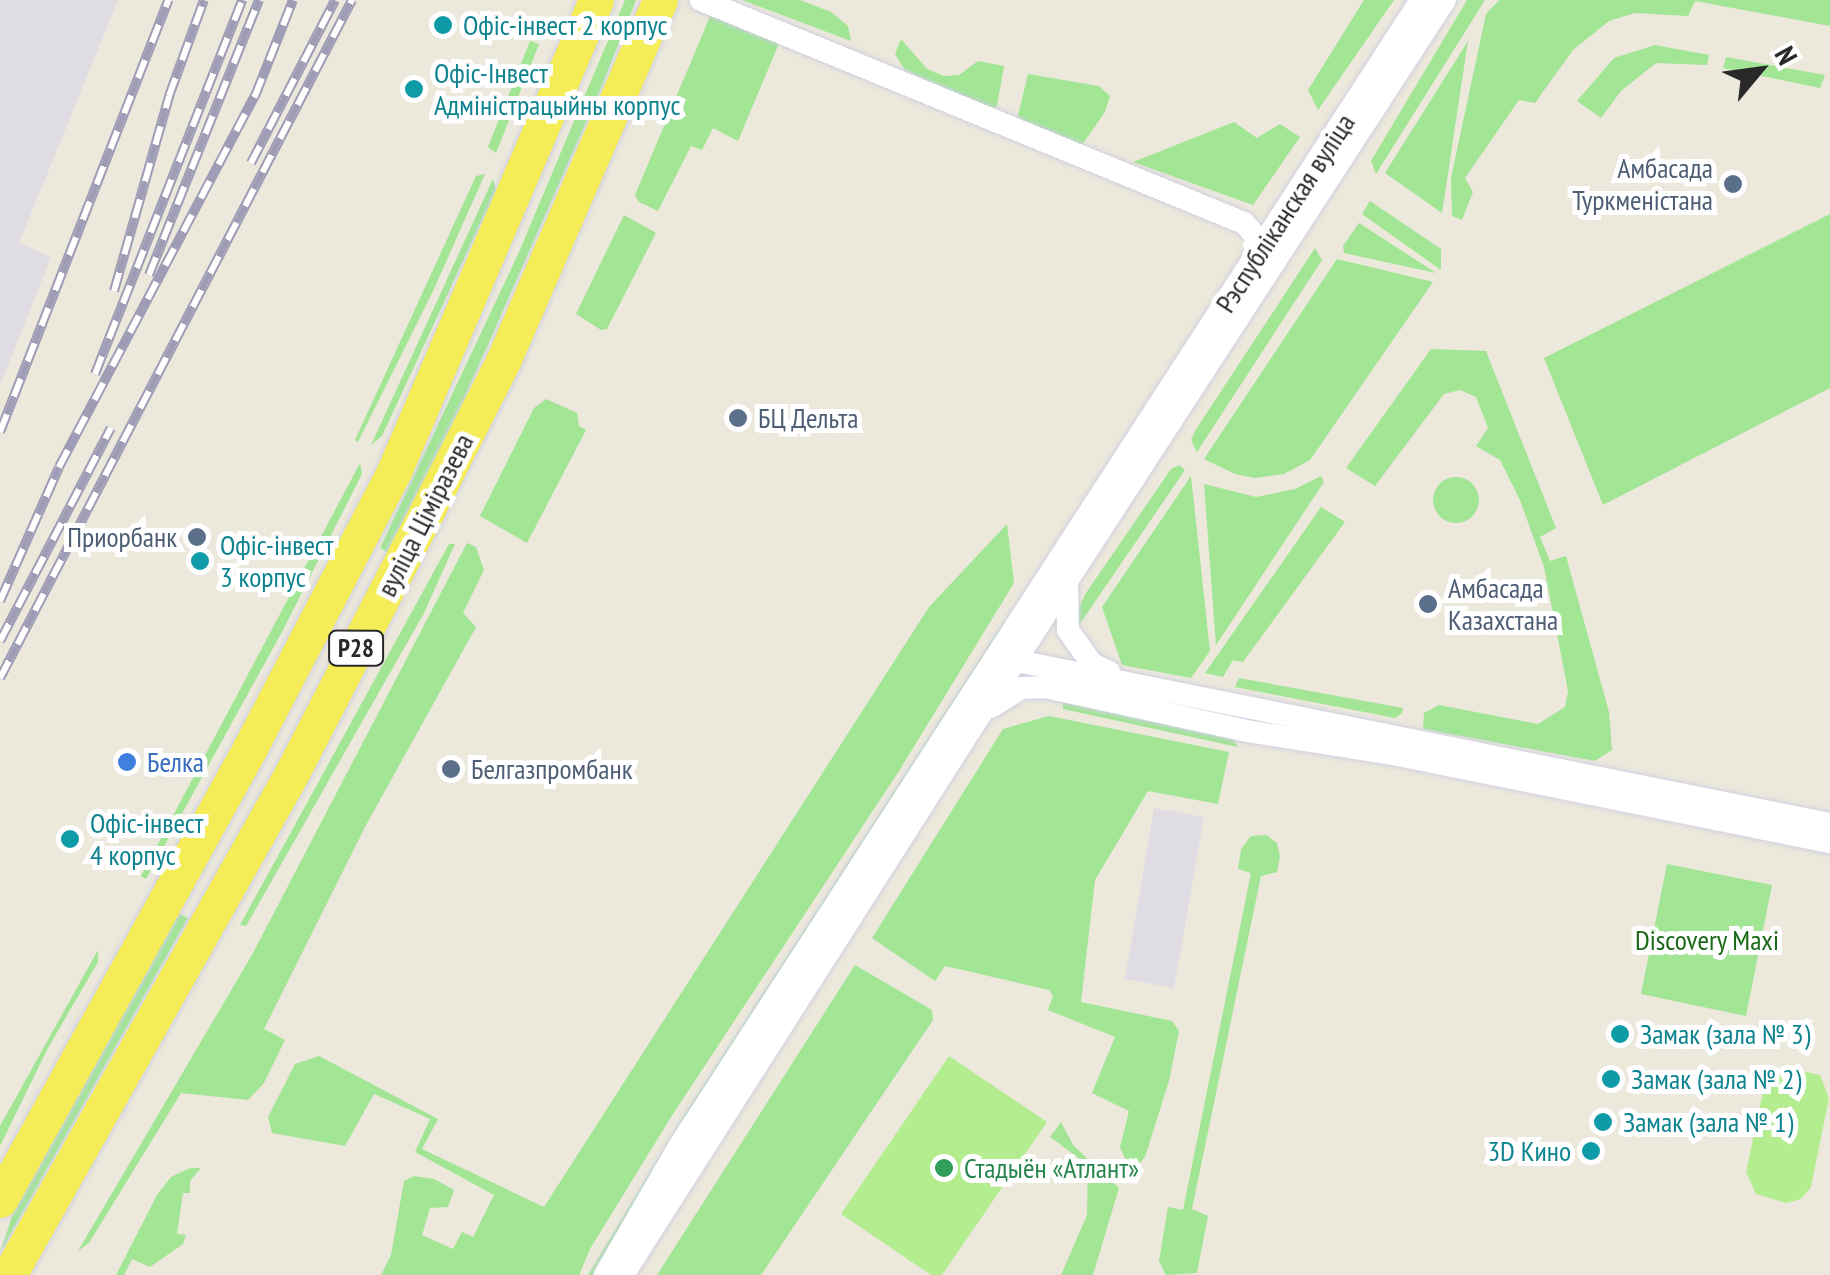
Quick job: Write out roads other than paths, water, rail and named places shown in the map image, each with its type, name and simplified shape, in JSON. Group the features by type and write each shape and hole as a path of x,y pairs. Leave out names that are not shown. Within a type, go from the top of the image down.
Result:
{"main road":[{"name":"вуліца Ціміразева","path":"0,1200 250,748 395,468 596,0"},
{"name":"вуліца Ціміразева","path":"9,1275 292,773 504,360 660,0"},
{"path":"250,748 292,773"},
{"path":"226,790 268,815"}],"street":[{"path":"701,0 1244,223 1264,244"},
{"name":"Рэспубліканская вуліца","path":"1007,663 1149,427 1422,0"},
{"path":"604,1275 669,1162 1067,580 1444,0"},
{"path":"1067,580 1068,630 1080,652 1092,664 1130,682"},
{"path":"1007,663 1130,682 1830,824"},
{"path":"1007,663 1034,686"},
{"path":"623,1275 968,732 1007,663"},
{"path":"968,732 1008,693 1034,686 1830,842"}],"railway":[{"path":"0,432 168,0"},
{"path":"114,291 169,96 204,0"},
{"path":"95,374 242,0"},
{"path":"149,275 259,0"},
{"path":"0,601 59,467 255,96 293,0"},
{"path":"251,163 335,0"},
{"path":"0,678 352,0"},
{"path":"0,641 111,428"}],"place":[{"name":"Офіс-інвест 2 корпус","path":"443,25"},
{"name":"Офіс-Інвест Адміністрацыйны корпус","path":"414,89"},
{"name":"Амбасада Туркменістана","path":"1733,184"},
{"name":"БЦ Дельта","path":"738,418"},
{"name":"Приорбанк","path":"197,537"},
{"name":"Офіс-інвест 3 корпус","path":"200,561"},
{"name":"Амбасада Казахстана","path":"1428,604"},
{"name":"Белка","path":"127,762"},
{"name":"Белгазпромбанк","path":"451,769"},
{"name":"Офіс-інвест 4 корпус","path":"70,839"},
{"name":"Замак (зала № 3)","path":"1620,1034"},
{"name":"Замак (зала № 2)","path":"1611,1079"},
{"name":"Замак (зала № 1)","path":"1603,1122"},
{"name":"3D Кино","path":"1591,1151"},
{"name":"Стадыён «Атлант»","path":"944,1168"}],"park label":[{"name":"Discovery Maxi","path":"1707,940"}]}
